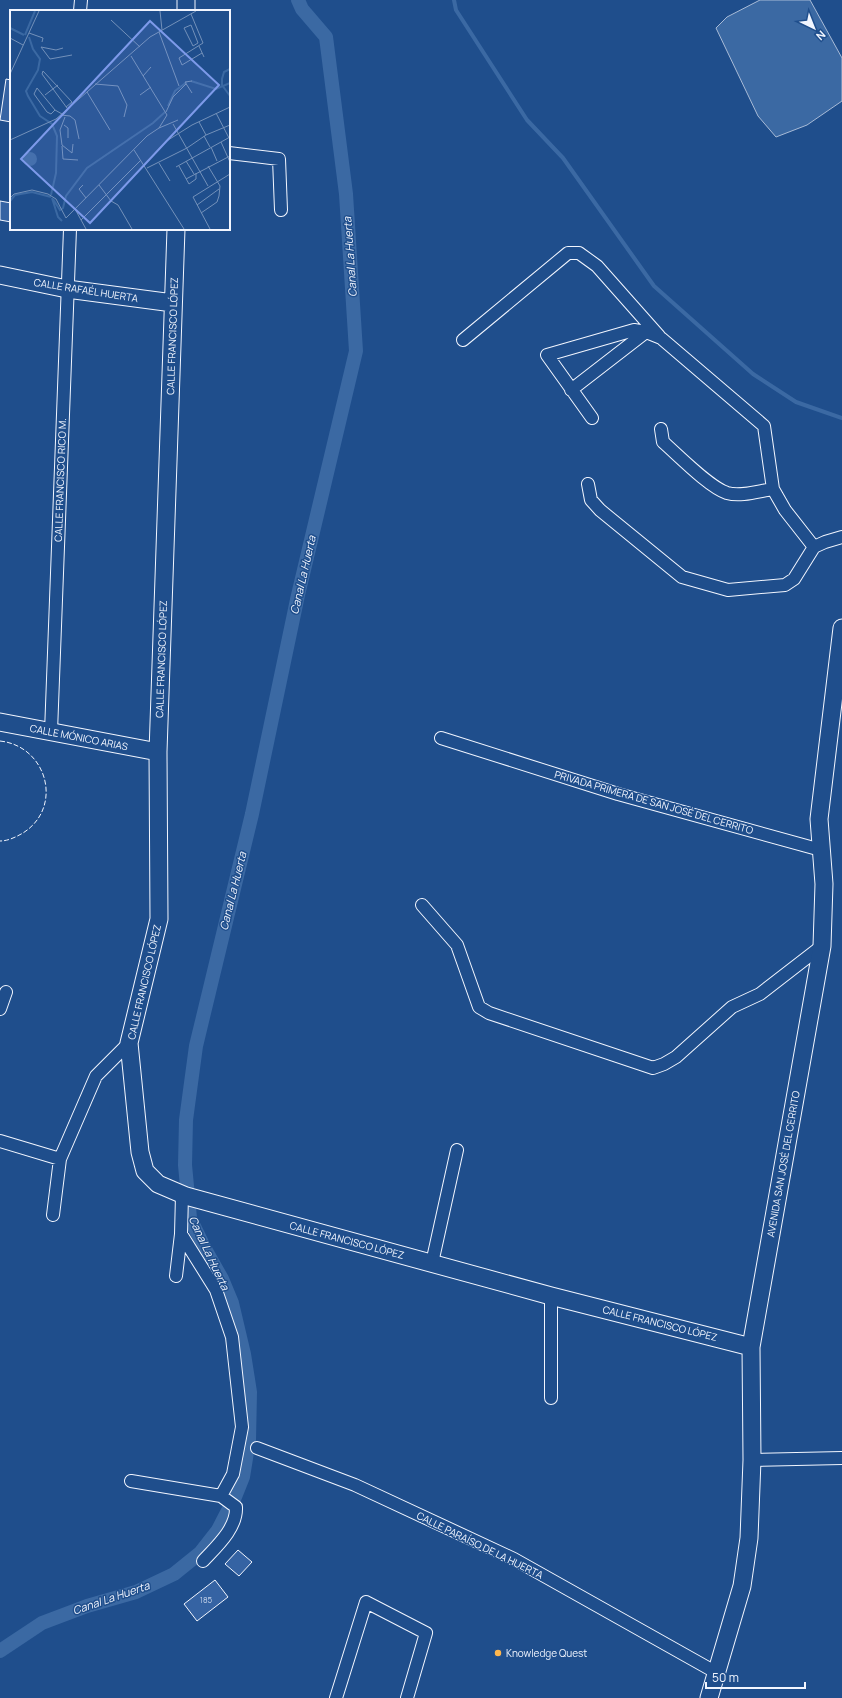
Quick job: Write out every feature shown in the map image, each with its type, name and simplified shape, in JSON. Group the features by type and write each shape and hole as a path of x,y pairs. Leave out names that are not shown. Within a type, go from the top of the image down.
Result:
{"street":[{"path":"80,10 81,0"},
{"path":"230,152 279,159 281,210"},
{"name":"CALLE FRANCISCO RICO M.","path":"51,732 70,230"},
{"name":"CALLE FRANCISCO LÓPEZ","path":"176,230 158,752 159,919 129,1043 140,1152 145,1171 158,1184 186,1196 552,1296 752,1347"},
{"path":"463,340 568,253 579,253 596,266 661,338 764,426 773,488 785,510 814,547"},
{"name":"CALLE RAFAÉL HUERTA","path":"0,275 67,290 173,303"},
{"path":"592,418 547,355 634,330 646,332 661,338"},
{"path":"571,390 646,332"},
{"path":"661,429 663,442 711,484 726,492 741,494 773,488"},
{"path":"588,484 591,500 600,510 682,577 728,590 785,586 794,579 814,547 842,537"},
{"name":"AVENIDA SAN JOSÉ DEL CERRITO","path":"709,1698 742,1586 749,1538 752,1460 752,1347 822,946 824,884 819,819 842,628"},
{"name":"CALLE MÓNICO ARIAS","path":"0,722 158,752"},
{"name":"PRIVADA PRIMERA DE SAN JOSÉ DEL CERRITO","path":"442,738 618,794 821,850"},
{"path":"422,905 457,945 479,1007 489,1013 653,1068 676,1057 732,1007 760,994 822,946"},
{"path":"0,1010 6,992"},
{"path":"53,1215 60,1159 96,1076 129,1043"},
{"path":"0,1141 60,1159"},
{"path":"432,1263 457,1150"},
{"path":"176,1276 186,1196"},
{"path":"181,1234 216,1290 232,1338 242,1427 228,1501 236,1517 217,1546 203,1561"},
{"path":"551,1398 552,1296"},
{"name":"CALLE PARAÍSO DE LA HUERTA","path":"256,1448 355,1485 514,1559 717,1673"},
{"path":"752,1460 842,1458"},
{"path":"131,1481 228,1501"},
{"path":"336,1698 366,1602 426,1633 407,1698"}],"water":[{"path":"760,0 810,0 842,58 842,101 807,125 776,137 758,116 716,28 727,17"}],"building":[{"path":"6,79 10,80 10,122 0,120"},
{"path":"0,201 10,203 10,222 0,220"},
{"path":"238,1550 252,1562 239,1576 225,1564"},
{"path":"215,1580 228,1597 197,1621 184,1604"}],"waterway":[{"name":"Canal La Huerta","path":"0,1651 42,1623 87,1606 136,1592 174,1574 200,1553 218,1530 235,1497 243,1477 249,1440 250,1392 244,1354 232,1303 222,1279 190,1218 185,1165 186,1120 196,1046 252,814 298,595 356,351 346,194 326,37 302,9 298,0"},
{"path":"454,0 456,10 527,120 563,158 654,286 753,374 796,402 842,418"}],"fence":[{"path":"0,741 16,745 29,754 39,765 44,779 46,794 43,808 36,822 23,833 9,840 0,841"}],"place":[{"name":"Knowledge Quest","path":"498,1653"}]}
